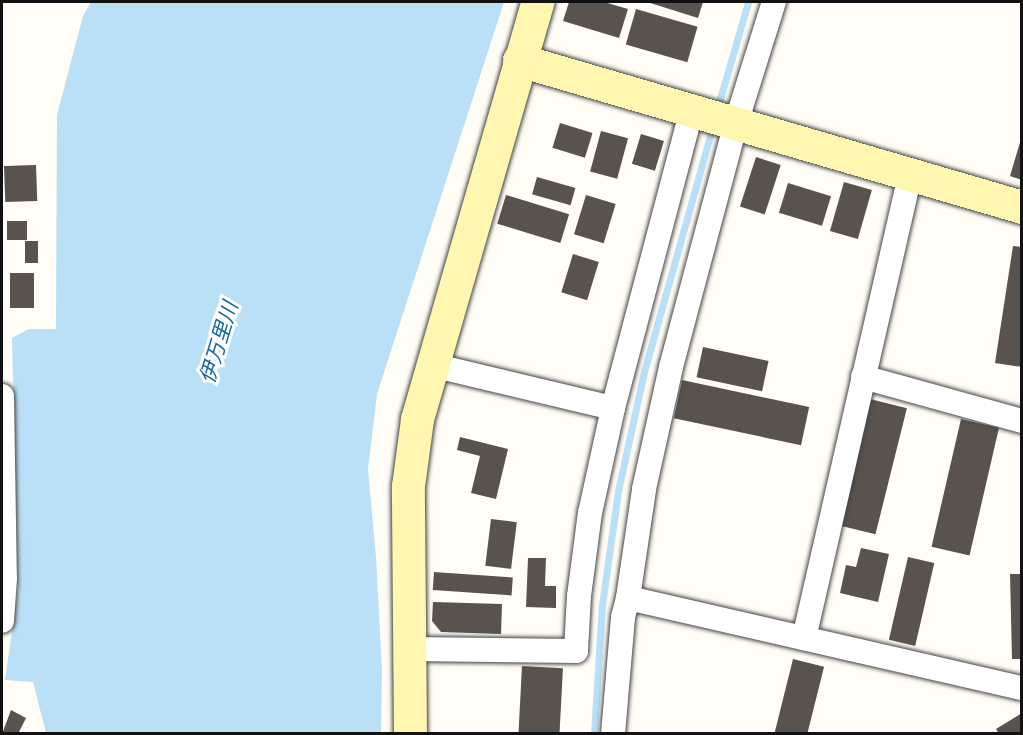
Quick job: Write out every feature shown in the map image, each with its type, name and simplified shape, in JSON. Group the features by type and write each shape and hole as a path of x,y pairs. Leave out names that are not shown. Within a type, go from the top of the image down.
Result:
{"street":[{"path":"410,734 408,486 417,419 537,2"},
{"path":"613,734 623,617 628,598 644,489 671,367 736,123 774,2"},
{"path":"519,60 1022,207"},
{"path":"409,649 576,651 579,596 590,513 613,408 692,110"},
{"path":"804,638 910,174"},
{"path":"432,365 613,408"},
{"path":"863,376 1022,421"},
{"path":"2,396 5,578 2,621"},
{"path":"628,598 1022,688"}],"water":[{"name":"伊万里川","path":"91,2 504,2 377,394 368,469 376,557 382,670 381,733 46,733 33,682 5,680 18,589 12,338 29,329 56,329 57,115 83,16"}],"building":[{"path":"569,2 604,2 628,9 619,38 563,21"},
{"path":"647,2 703,2 698,18"},
{"path":"636,9 698,27 687,62 626,45"},
{"path":"560,123 593,133 585,158 552,148"},
{"path":"601,131 628,138 617,179 590,172"},
{"path":"641,134 664,141 655,171 632,164"},
{"path":"1022,139 1022,180 1010,176"},
{"path":"756,157 781,165 765,214 740,206"},
{"path":"36,165 37,201 5,202 4,166"},
{"path":"537,177 575,188 570,205 532,194"},
{"path":"844,182 872,190 858,239 830,231"},
{"path":"788,183 831,196 822,226 779,213"},
{"path":"506,195 569,214 560,243 497,224"},
{"path":"586,195 616,204 604,243 574,234"},
{"path":"7,221 27,221 27,240 7,240"},
{"path":"25,241 38,241 38,263 25,263"},
{"path":"1013,246 1022,247 1022,367 995,363"},
{"path":"573,254 599,262 587,300 561,292"},
{"path":"10,273 34,273 34,308 10,308"},
{"path":"703,347 769,361 762,391 697,377"},
{"path":"682,380 809,407 801,445 674,418"},
{"path":"870,399 907,408 875,534 839,525"},
{"path":"961,419 999,428 970,555 932,547"},
{"path":"460,437 508,449 496,499 471,493 480,456 457,450"},
{"path":"491,519 517,522 511,569 485,566"},
{"path":"861,548 889,554 878,602 840,593 846,565 856,567"},
{"path":"908,557 934,563 915,646 889,640"},
{"path":"528,558 546,558 545,586 556,586 556,608 526,607"},
{"path":"434,572 513,578 512,595 433,590"},
{"path":"1010,574 1022,574 1022,659 1012,659"},
{"path":"433,602 502,604 501,634 441,632 432,621"},
{"path":"793,659 824,667 807,734 774,734"},
{"path":"522,666 563,668 559,734 518,734"},
{"path":"11,710 26,718 18,734 2,734"},
{"path":"1022,713 1022,734 999,734 996,729"}],"waterway":[{"path":"717,109 748,2"},
{"path":"594,734 602,605 618,491 644,372 713,125"}]}
